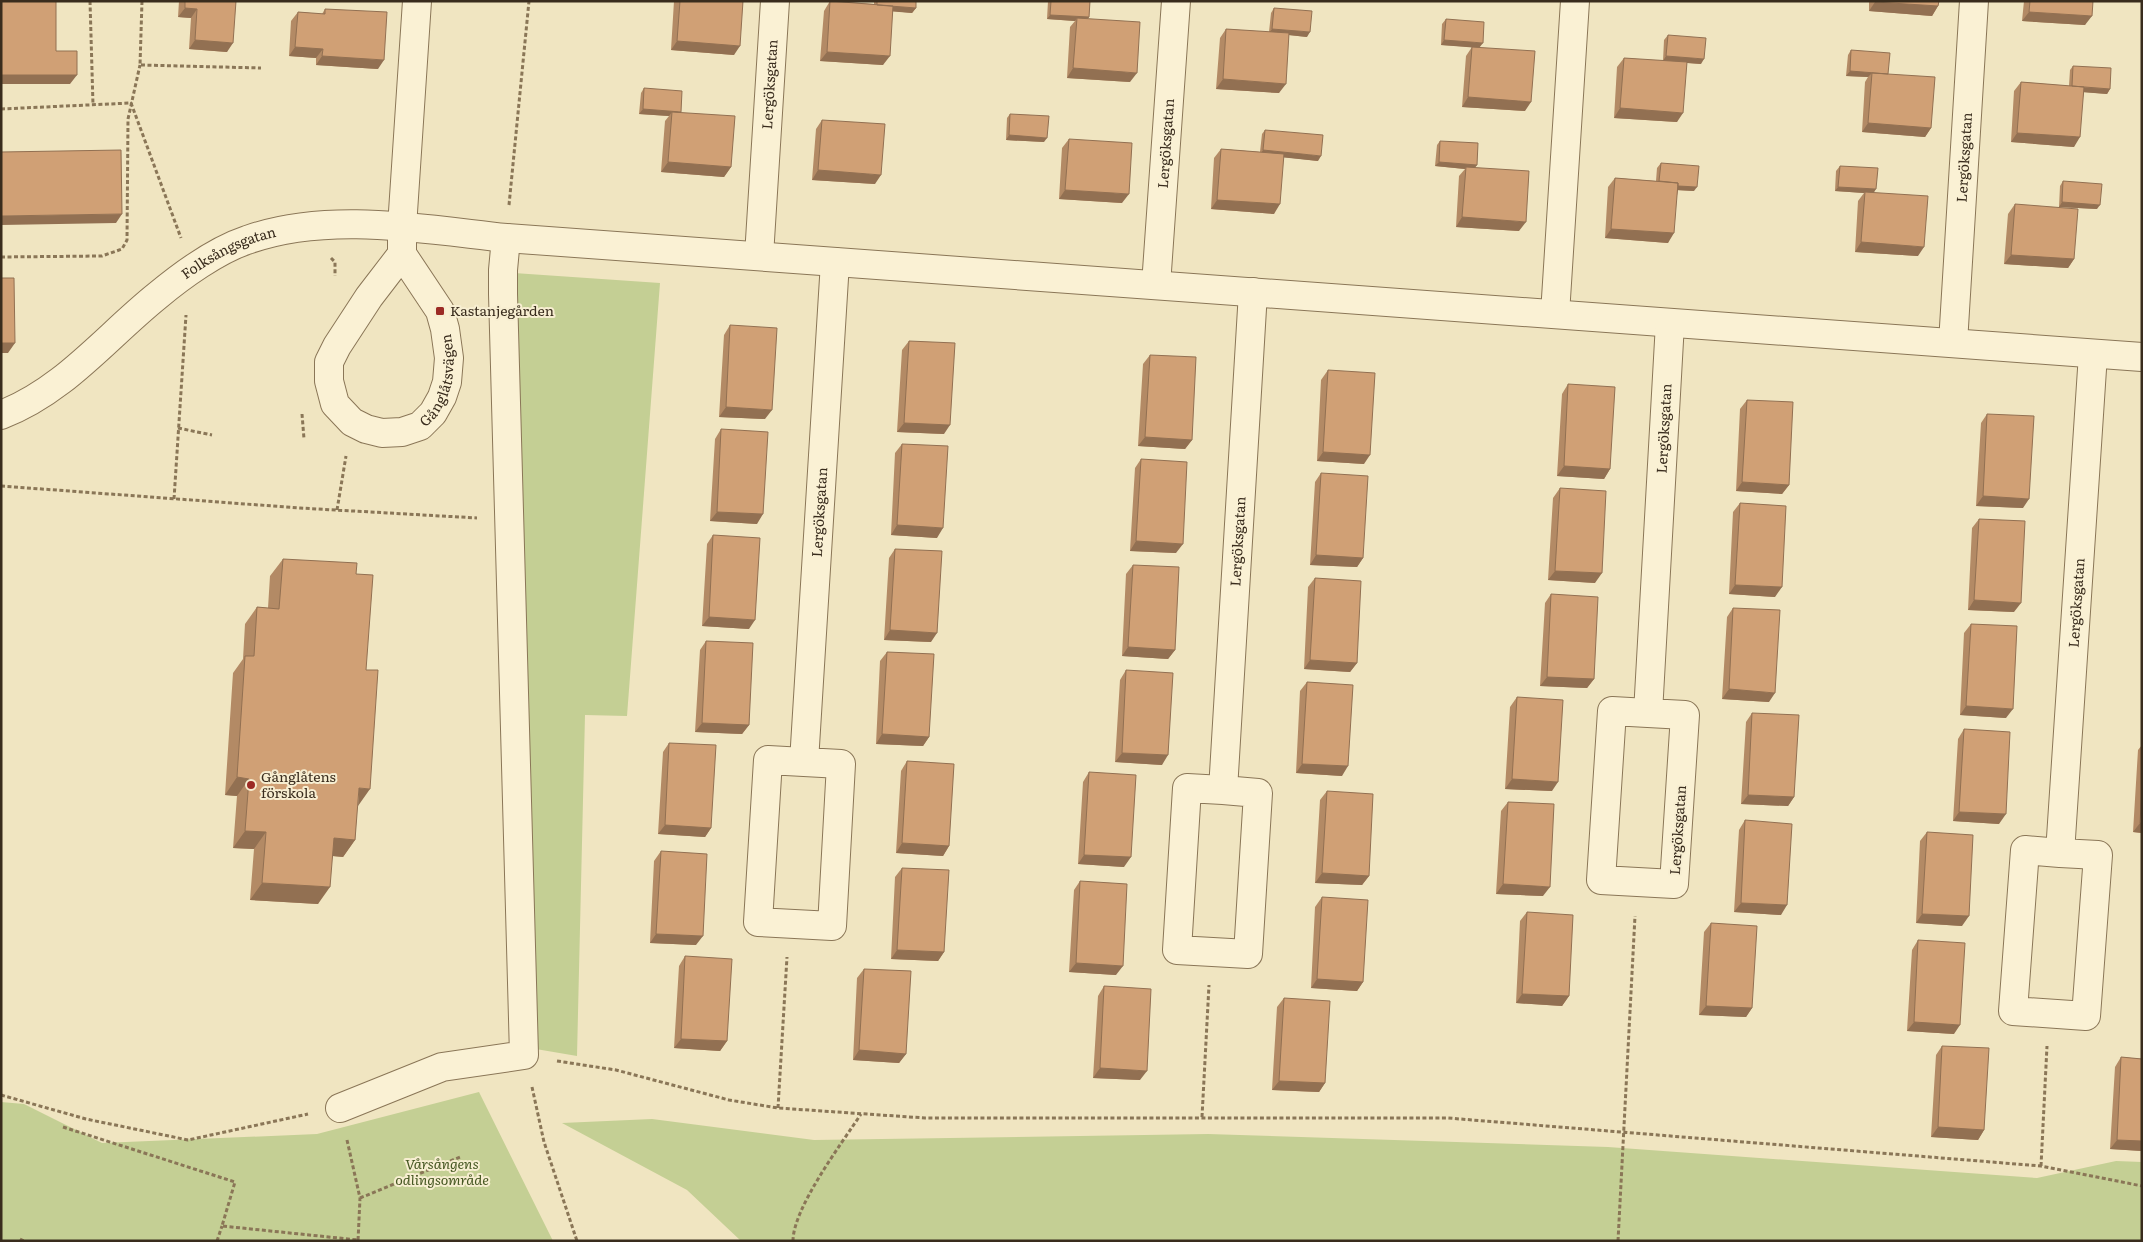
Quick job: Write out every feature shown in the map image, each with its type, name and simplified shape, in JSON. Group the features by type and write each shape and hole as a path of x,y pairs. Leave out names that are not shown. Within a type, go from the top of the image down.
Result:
{"street":[{"path":"402,240 418,1"},
{"name":"Lergöksgatan","path":"759,256 776,1"},
{"name":"Lergöksgatan","path":"1156,285 1176,1"},
{"path":"1555,314 1575,1"},
{"name":"Lergöksgatan","path":"1953,343 1974,1"},
{"name":"Folksångsgatan","path":"1,415 42,394 73,373 157,295 191,271 246,240 274,232 344,224 402,240 506,238"},
{"path":"340,1108 442,1067 524,1056 503,270 506,238 2142,357"},
{"name":"Gånglåtsvägen","path":"402,240 440,311 446,329 449,358 447,382 442,398 433,413 420,426 402,432 382,432 366,429 352,422 335,404 329,382 329,362 337,346 370,297 402,240"},
{"name":"Lergöksgatan","path":"804,762 835,262"},
{"name":"Lergöksgatan","path":"1223,790 1253,292"},
{"name":"Lergöksgatan","path":"1648,713 1670,323"},
{"name":"Lergöksgatan","path":"2060,852 2093,354"},
{"name":"Lergöksgatan","path":"1612,711 1648,713 1685,715 1674,884 1601,880 1612,711"},
{"path":"768,760 804,762 842,764 832,926 758,922 768,760"},
{"path":"1187,788 1223,790 1258,793 1248,954 1177,950 1187,788"},
{"path":"2025,850 2060,852 2098,855 2086,1016 2013,1010 2025,850"}],"path":[{"path":"90,1 93,105"},
{"path":"1,256 102,256 122,249 126,240 128,119 140,65 142,1"},
{"path":"506,238 529,1"},
{"path":"140,65 261,68"},
{"path":"1,109 131,103"},
{"path":"131,103 191,271 174,499"},
{"path":"337,510 352,422"},
{"path":"178,428 212,435"},
{"path":"1,486 337,510 509,519"},
{"path":"1618,1241 1637,883"},
{"path":"778,1108 788,924"},
{"path":"1202,1117 1211,952"},
{"path":"2041,1166 2049,1013"},
{"path":"577,1241 544,1142 524,1056 616,1070 729,1100 778,1108 925,1118 1448,1118 2041,1166 2142,1186"},
{"path":"1,1095 86,1119 188,1140 340,1108 360,1198 358,1240 222,1226"},
{"path":"793,1241 793,1232 812,1189 861,1114"},
{"path":"63,1127 235,1182 216,1241"},
{"path":"360,1198 460,1157"}],"green space":[{"path":"514,273 660,283 627,716 585,715 577,1056 530,1048"},
{"name":"Vårsångens odlingsområde","path":"479,1092 553,1241 1,1241 1,1102 24,1104 102,1143 317,1134"},
{"path":"652,1119 814,1140 1208,1134 1608,1147 2037,1178 2116,1161 2142,1162 2142,1241 741,1241 687,1190 562,1123"}],"building":[{"path":"1,1 56,1 56,51 77,51 77,75 1,75"},
{"path":"185,1 236,1 233,43 195,40 197,9 185,8"},
{"path":"680,1 743,1 740,46 677,41"},
{"path":"830,1 893,6 890,56 827,52"},
{"path":"877,1 916,1 916,8 877,5"},
{"path":"1051,1 1090,1 1089,17 1050,15"},
{"path":"1875,1 1939,1 1938,6"},
{"path":"2030,1 2093,1 2092,16 2029,12"},
{"path":"1274,8 1312,11 1310,32 1272,29"},
{"path":"325,9 387,12 384,60 322,56 323,49 295,47 298,12 325,14"},
{"path":"1077,18 1140,22 1137,73 1073,68"},
{"path":"1446,19 1484,22 1483,43 1444,40"},
{"path":"1226,29 1289,33 1286,84 1223,79"},
{"path":"1668,35 1706,38 1704,59 1666,56"},
{"path":"1472,47 1535,51 1531,102 1468,97"},
{"path":"1851,50 1890,53 1888,74 1850,71"},
{"path":"1624,58 1687,62 1683,113 1620,108"},
{"path":"2073,66 2111,68 2110,89 2072,86"},
{"path":"1872,73 1935,77 1931,128 1868,123"},
{"path":"2021,82 2084,87 2080,137 2017,133"},
{"path":"644,88 682,91 681,112 643,109"},
{"path":"672,112 735,116 731,167 668,162"},
{"path":"1010,114 1049,116 1047,138 1009,135"},
{"path":"822,120 885,124 881,175 818,170"},
{"path":"1265,130 1323,135 1321,156 1263,150"},
{"path":"1069,139 1132,143 1129,194 1065,190"},
{"path":"1440,141 1478,143 1477,165 1439,162"},
{"path":"1221,149 1284,154 1280,204 1217,200"},
{"path":"121,150 122,214 1,216 1,152"},
{"path":"1661,163 1699,166 1697,187 1678,186 1678,183 1659,181"},
{"path":"1840,166 1878,168 1876,189 1838,187"},
{"path":"1466,167 1529,171 1526,222 1462,217"},
{"path":"1615,178 1678,183 1674,233 1611,229"},
{"path":"2063,181 2102,184 2100,205 2062,202"},
{"path":"1865,192 1928,196 1924,247 1861,242"},
{"path":"2015,204 2078,209 2074,259 2011,255"},
{"path":"1,278 14,278 15,343 1,343"},
{"path":"730,325 777,328 772,410 726,407"},
{"path":"909,341 955,343 950,425 904,423"},
{"path":"1150,355 1196,357 1192,440 1145,437"},
{"path":"1328,370 1375,373 1370,455 1323,452"},
{"path":"1568,384 1615,387 1610,469 1564,466"},
{"path":"1747,400 1793,402 1789,485 1742,482"},
{"path":"1987,414 2034,416 2029,499 1983,496"},
{"path":"721,429 768,432 763,514 717,512"},
{"path":"902,444 948,446 943,528 897,525"},
{"path":"1141,459 1187,462 1183,544 1136,541"},
{"path":"1321,473 1368,476 1363,558 1316,555"},
{"path":"1560,488 1606,491 1602,573 1555,571"},
{"path":"1740,503 1786,506 1782,587 1735,585"},
{"path":"1979,519 2025,521 2021,603 1974,600"},
{"path":"713,535 760,538 755,620 709,617"},
{"path":"895,549 942,551 937,633 890,630"},
{"path":"283,559 357,563 356,574 373,575 366,670 378,670 370,789 359,788 355,840 334,838 330,887 262,883 266,832 245,831 249,779 237,777 245,656 254,656 257,607 279,609"},
{"path":"1133,565 1179,567 1175,650 1128,647"},
{"path":"1315,578 1361,581 1357,663 1310,660"},
{"path":"1551,594 1598,597 1594,679 1547,677"},
{"path":"1733,608 1780,610 1775,693 1729,689"},
{"path":"1971,624 2017,626 2013,709 1966,706"},
{"path":"706,641 753,643 749,725 702,723"},
{"path":"887,652 934,654 929,737 882,734"},
{"path":"1126,670 1173,673 1168,755 1122,753"},
{"path":"1307,682 1353,685 1348,766 1302,764"},
{"path":"1517,697 1563,700 1558,782 1512,779"},
{"path":"1752,713 1799,715 1794,797 1748,795"},
{"path":"1964,729 2010,732 2006,814 1959,812"},
{"path":"669,743 716,745 711,828 665,825"},
{"path":"907,761 954,764 949,846 902,843"},
{"path":"1089,772 1136,775 1131,857 1084,855"},
{"path":"2142,787 2142,823 2140,823"},
{"path":"1327,791 1373,794 1369,876 1322,873"},
{"path":"1508,802 1554,804 1550,887 1503,884"},
{"path":"1745,820 1792,824 1787,905 1741,903"},
{"path":"1927,832 1973,835 1969,916 1922,914"},
{"path":"661,851 707,854 703,936 656,934"},
{"path":"902,868 949,870 944,952 897,950"},
{"path":"1080,881 1127,884 1123,966 1076,963"},
{"path":"1322,897 1368,900 1363,982 1317,979"},
{"path":"1527,912 1573,915 1569,996 1522,994"},
{"path":"1711,923 1757,926 1752,1008 1706,1006"},
{"path":"1918,940 1965,943 1960,1025 1914,1022"},
{"path":"685,956 732,959 727,1041 681,1039"},
{"path":"864,969 911,971 906,1054 859,1050"},
{"path":"1104,986 1151,989 1147,1071 1100,1068"},
{"path":"1284,998 1330,1001 1325,1083 1279,1081"},
{"path":"1942,1046 1989,1048 1984,1130 1938,1127"},
{"path":"2121,1057 2142,1059 2142,1141 2117,1140"}],"place":[{"name":"Kastanjegården","path":"440,311"},
{"name":"Gånglåtens förskola","path":"251,785"}]}
